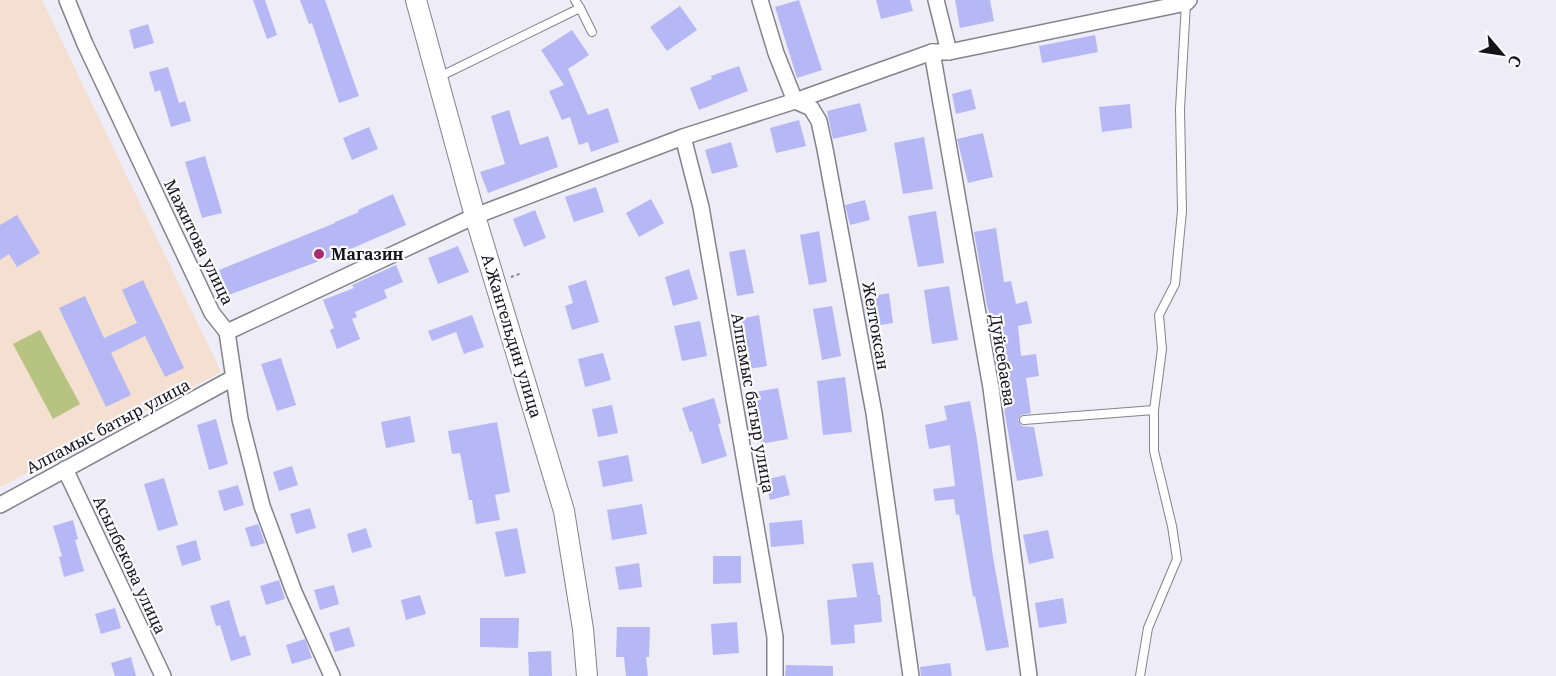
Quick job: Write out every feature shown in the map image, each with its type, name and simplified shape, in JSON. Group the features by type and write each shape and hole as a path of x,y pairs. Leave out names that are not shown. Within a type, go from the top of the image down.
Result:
{"street":[{"name":"Мажитова улица","path":"67,0 84,44 212,313 227,332 240,419 262,506 294,592 332,676"},
{"name":"А.Жангельдин улица","path":"416,0 475,216 564,511 583,629 587,676"},
{"path":"760,0 776,52 795,101"},
{"path":"936,0 949,52"},
{"path":"227,332 475,216 683,137 795,101 932,52 949,52 1142,6 1187,2"},
{"name":"Дуйсебаева","path":"932,52 991,388 1029,676"},
{"name":"Желтоксан","path":"795,101 811,108 819,121 825,149 874,413 910,676"},
{"name":"Алпамыс батыр улица","path":"683,137 701,207 776,637 775,676"},
{"name":"Алпамыс батыр улица","path":"0,505 233,378"},
{"name":"Асылбекова улица","path":"65,469 163,676"}],"lane":[{"path":"575,0 592,32"},
{"path":"1140,676 1148,628 1176,559 1172,526 1154,451 1154,410 1162,349 1159,315 1175,284 1182,211 1180,109 1187,2"},
{"path":"438,77 580,8"},
{"path":"1024,420 1154,410"}],"shaded area":[{"path":"0,0 42,0 221,372 0,487"}],"green space":[{"path":"40,330 80,404 53,419 13,344"}],"building":[{"path":"253,0 265,0 277,35 267,39"},
{"path":"300,0 325,0 359,96 339,103 312,23 309,24"},
{"path":"799,0 822,70 797,78 775,7"},
{"path":"876,0 910,0 913,11 881,19"},
{"path":"955,0 990,0 994,21 960,28"},
{"path":"680,6 697,30 667,51 650,27"},
{"path":"148,24 154,43 134,49 129,30"},
{"path":"572,30 589,55 568,69 588,115 608,108 619,142 591,152 588,142 579,145 570,117 562,120 549,91 564,85 541,50"},
{"path":"1095,35 1098,52 1042,63 1039,46"},
{"path":"739,66 748,91 699,110 690,88 712,79 711,76"},
{"path":"168,67 179,103 185,101 191,121 171,127 160,90 155,92 149,72"},
{"path":"971,89 976,109 956,114 952,94"},
{"path":"860,103 867,131 833,139 827,111"},
{"path":"1130,104 1132,128 1102,132 1099,107"},
{"path":"509,110 520,145 548,136 558,167 488,193 480,172 505,164 491,116"},
{"path":"799,120 806,146 776,153 770,128"},
{"path":"369,127 378,149 352,160 343,138"},
{"path":"983,133 993,177 968,183 957,139"},
{"path":"924,137 933,189 903,194 894,143"},
{"path":"731,142 738,167 712,174 705,150"},
{"path":"205,156 222,213 202,218 185,162"},
{"path":"596,187 604,212 574,222 565,197"},
{"path":"393,194 406,225 346,251 229,295 219,270 335,223"},
{"path":"651,199 664,223 639,237 626,213"},
{"path":"865,200 870,220 850,225 845,205"},
{"path":"535,210 546,238 524,247 513,219"},
{"path":"936,211 944,263 918,267 908,216"},
{"path":"17,215 40,253 17,267 9,254 0,260 0,225"},
{"path":"996,228 1004,282 1011,281 1016,304 1027,301 1032,323 1018,326 1021,356 1036,354 1039,376 1026,378 1031,413 1021,415 1018,420 1022,426 1034,427 1043,476 1017,481 1005,415 994,331 987,306 974,232"},
{"path":"819,231 827,282 809,285 800,235"},
{"path":"458,246 469,272 438,284 428,258"},
{"path":"745,249 754,293 737,296 729,252"},
{"path":"396,265 403,282 384,290 387,298 355,312 357,317 352,319 360,339 337,349 330,330 334,328 323,300 354,288 352,285"},
{"path":"689,269 698,299 673,306 665,277"},
{"path":"143,280 184,368 165,377 145,336 111,353 131,395 106,407 59,308 85,296 104,338 137,323 122,290"},
{"path":"586,280 599,322 572,330 565,306 573,303 568,286"},
{"path":"949,286 958,340 932,344 924,290"},
{"path":"889,293 893,323 868,327 862,298"},
{"path":"832,306 841,356 822,360 813,309"},
{"path":"472,315 484,347 464,354 456,332 432,341 428,331"},
{"path":"759,315 767,366 749,369 740,319"},
{"path":"700,321 707,356 682,361 674,326"},
{"path":"603,353 611,380 585,387 578,359"},
{"path":"281,358 296,405 277,411 261,364"},
{"path":"845,377 852,432 823,435 817,381"},
{"path":"778,388 788,439 761,444 750,393"},
{"path":"714,398 727,456 702,464 682,408"},
{"path":"970,401 1009,647 986,651 975,596 973,597 959,514 956,515 954,499 935,501 933,489 955,486 950,445 929,449 925,425 947,420 944,406"},
{"path":"612,405 618,433 598,437 592,409"},
{"path":"410,416 415,442 386,448 381,422"},
{"path":"216,419 228,464 209,470 197,425"},
{"path":"497,422 510,492 495,495 500,520 476,524 460,453 452,454 448,431"},
{"path":"628,455 633,481 603,487 598,461"},
{"path":"292,466 298,485 279,491 273,472"},
{"path":"785,475 790,495 770,500 765,480"},
{"path":"164,478 178,525 158,531 144,484"},
{"path":"238,485 244,505 224,511 218,491"},
{"path":"642,504 647,534 612,540 607,510"},
{"path":"310,508 316,528 296,534 290,514"},
{"path":"73,520 78,539 75,540 84,571 64,577 59,557 62,556 53,526"},
{"path":"802,520 804,544 771,547 769,523"},
{"path":"258,524 265,543 251,547 245,528"},
{"path":"366,528 372,547 352,553 347,534"},
{"path":"517,528 526,573 505,577 495,532"},
{"path":"1048,530 1054,558 1029,564 1023,535"},
{"path":"196,540 201,560 182,566 176,546"},
{"path":"713,556 741,556 741,583 713,584"},
{"path":"873,562 878,595 880,595 882,622 854,625 855,643 831,645 827,600 857,597 852,564"},
{"path":"639,563 642,587 619,590 615,567"},
{"path":"279,580 285,599 266,605 260,586"},
{"path":"334,585 339,604 320,610 314,590"},
{"path":"420,595 426,614 406,620 401,600"},
{"path":"1063,598 1067,623 1039,628 1035,603"},
{"path":"229,600 240,637 245,635 251,655 231,661 220,625 216,626 210,606"},
{"path":"115,608 121,628 101,634 95,614"},
{"path":"480,618 519,618 518,648 480,647"},
{"path":"737,622 739,653 713,655 711,624"},
{"path":"349,627 355,646 335,652 329,633"},
{"path":"617,627 650,627 649,657 646,657 648,676 626,676 624,657 616,657"},
{"path":"305,639 312,658 292,664 286,645"},
{"path":"551,651 552,676 529,676 528,652"},
{"path":"131,657 136,676 115,676 111,663"},
{"path":"950,663 952,676 921,676 920,667"},
{"path":"786,665 833,666 833,676 785,676"}],"place":[{"name":"Магазин","path":"319,254"}]}
